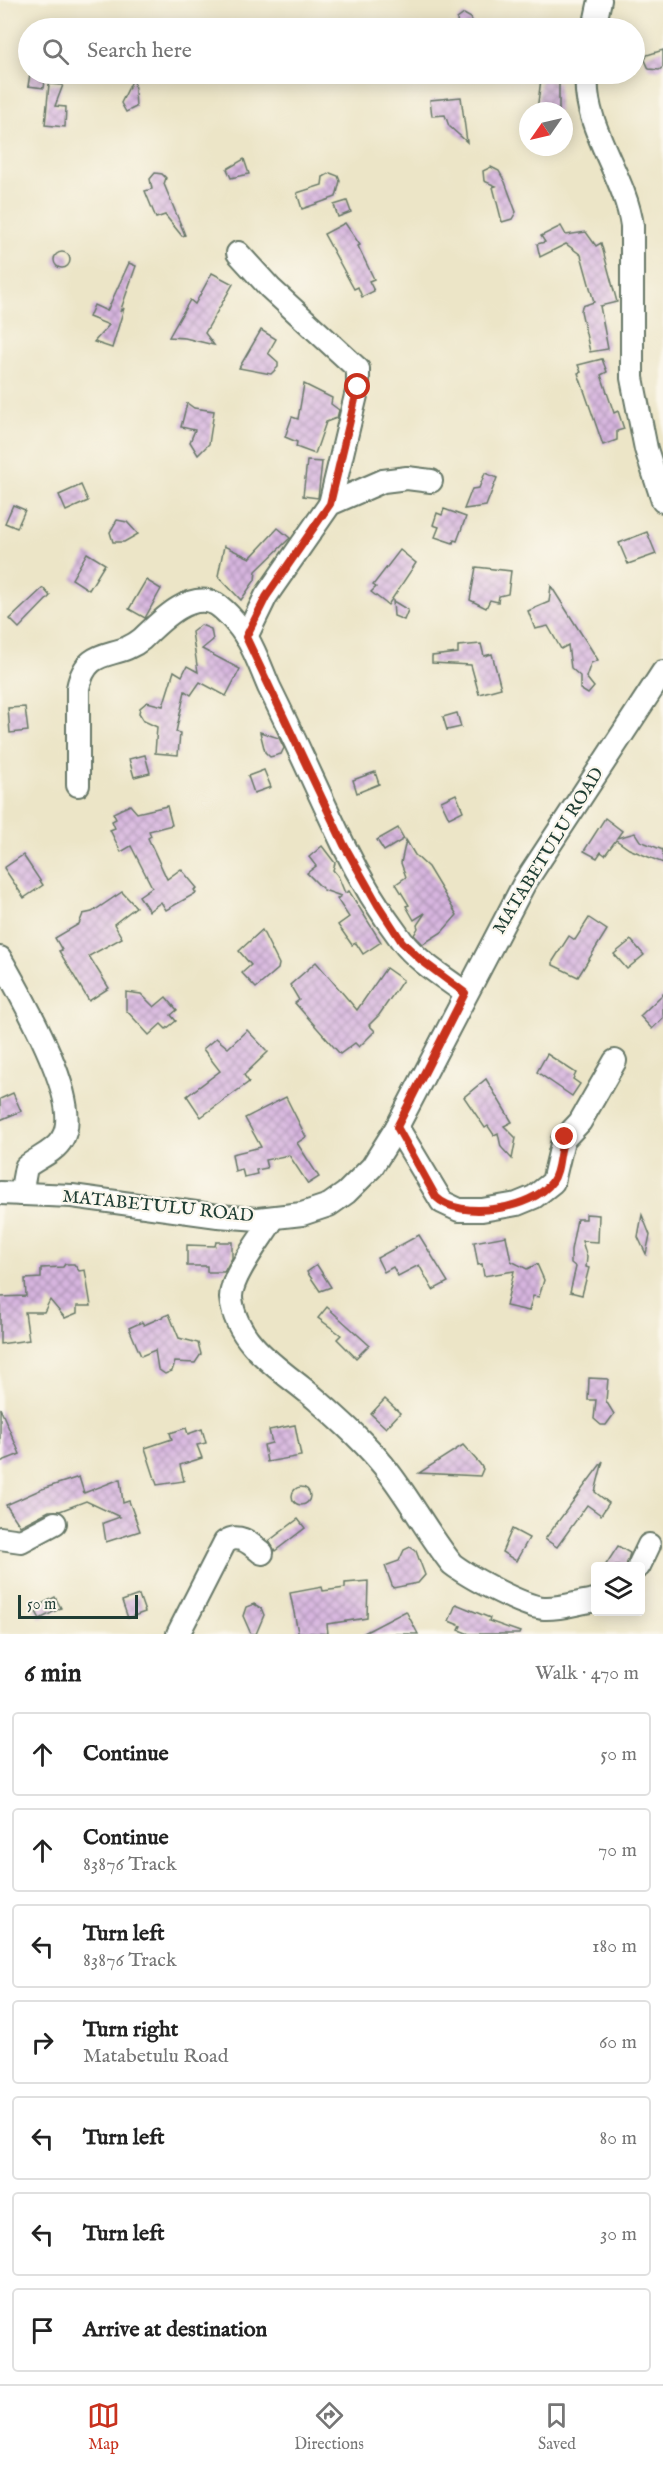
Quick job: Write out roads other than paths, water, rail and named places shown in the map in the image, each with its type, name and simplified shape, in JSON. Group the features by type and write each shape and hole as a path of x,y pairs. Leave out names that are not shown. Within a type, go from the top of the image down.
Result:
{"street":[{"path":"596,18 600,0"},
{"path":"587,84 588,99 593,117 630,207 632,378 646,448 663,501"},
{"path":"238,253 270,288 358,369 358,387 330,504 266,597 246,637"},
{"path":"330,504 383,481 407,478 431,481"},
{"path":"78,784 78,688 81,673 95,658 133,645 175,610 199,602 216,604 246,637 344,845 378,905 402,942 421,960 465,993"},
{"name":"MATABETULU ROAD","path":"11,1193 72,1196 218,1216 273,1218 302,1214 328,1205 346,1193 372,1167 397,1127 465,993 524,884 663,672"},
{"path":"0,958 30,1013 57,1075 67,1107 68,1121 62,1140 26,1167 11,1193"},
{"path":"397,1127 442,1202 459,1210 482,1210 518,1204 534,1197 553,1182 563,1140 580,1122 615,1061"},
{"path":"273,1218 241,1269 231,1295 239,1324 248,1339 268,1361 344,1425 390,1474 452,1564 466,1575 523,1602 544,1608 591,1601"},
{"path":"0,1538 21,1541 55,1523"},
{"path":"178,1634 225,1542 236,1537 243,1539 261,1553"},
{"path":"641,1562 649,1545"}]}
